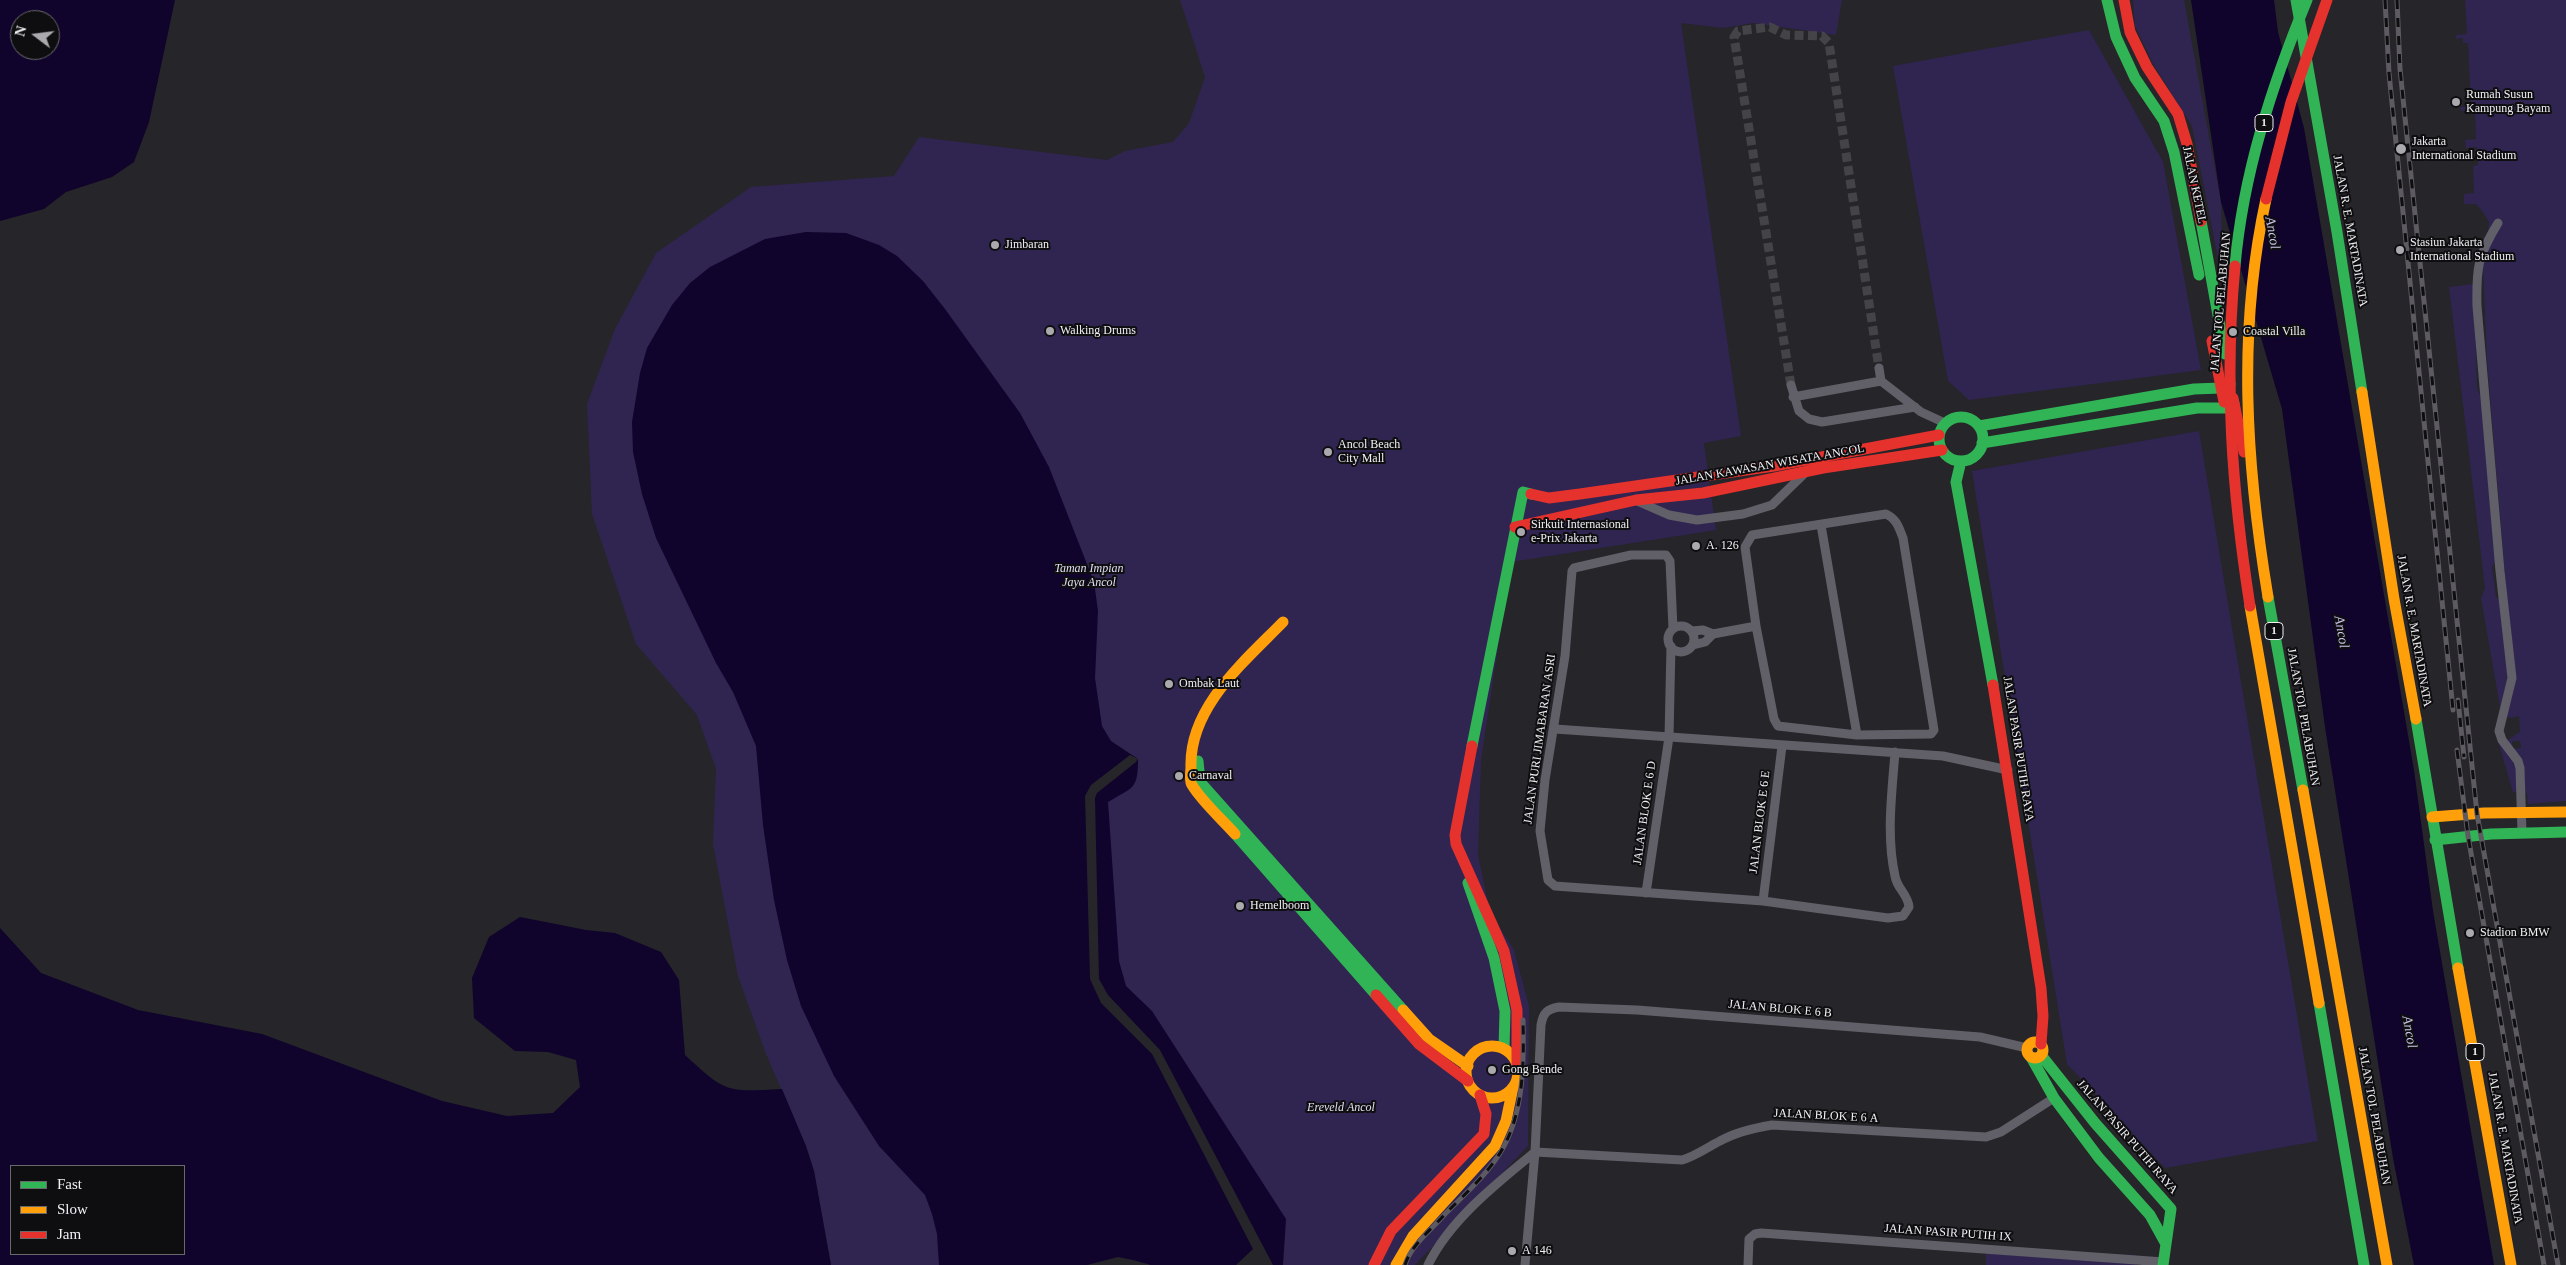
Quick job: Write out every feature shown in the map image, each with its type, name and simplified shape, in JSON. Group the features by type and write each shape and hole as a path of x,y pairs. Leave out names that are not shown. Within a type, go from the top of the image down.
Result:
{"main road":[{"name":"JALAN KETEL","path":"2107,0 2116,37 2135,78 2164,121 2174,152 2226,386"},
{"name":"JALAN KETEL","path":"2124,0 2130,32 2148,67 2178,114 2187,144 2226,386"},
{"name":"JALAN R. E. MARTADINATA","path":"2296,0 2338,241 2394,599 2426,767 2435,840 2511,1265"},
{"name":"JALAN TOL PELABUHAN","path":"2306,0 2296,23 2267,110 2249,182 2236,260 2228,349 2229,421 2235,500 2260,667 2364,1265"},
{"name":"JALAN TOL PELABUHAN","path":"2327,0 2289,102 2269,178 2259,233 2252,292 2247,419 2257,524 2278,661 2387,1265"},
{"path":"1979,426 2194,389 2226,386 2283,780 2369,1265"},
{"path":"1982,443 2197,408 2229,406"},
{"path":"2229,406 2270,588 2391,1265"},
{"path":"1960,417 1974,421 1979,426 1982,443 1975,456 1961,461 1950,458 1942,450 1939,435 1945,424 1960,417"},
{"name":"JALAN KAWASAN WISATA ANCOL","path":"1939,435 1774,466 1580,494 1549,498 1523,492 1515,527 1636,500 1703,493 1806,472 1942,450"},
{"name":"JALAN PASIR PUTIH RAYA","path":"1961,461 1956,482 2008,770 2040,988 2043,1016 2035,1051 2112,1143 2171,1209 2164,1263"},
{"path":"1580,494 1582,512"},
{"path":"1480,1095 1498,1097 1509,1092 1517,1080 1517,1010 1504,951 1454,835 1515,527"},
{"path":"1374,1265 1391,1231 1484,1134 1488,1121 1486,1106 1480,1095 1468,1081 1419,1044 1192,784 1189,767 1191,745 1208,706 1226,682 1287,623 1231,688 1214,711 1199,747 1197,768 1200,782 1429,1039 1468,1066"},
{"path":"2548,812 2544,826 2552,833"},
{"path":"2432,818 2484,813 2566,812"},
{"path":"2435,840 2522,833 2566,832"},
{"path":"1463,858 1469,890 1494,958 1505,1011 1504,1049"},
{"path":"1468,1081 1468,1066 1474,1053 1485,1047 1496,1046 1504,1049 1511,1054 1517,1064"},
{"path":"2035,1051 2054,1098 2099,1158 2150,1215 2166,1244"},
{"path":"1396,1265 1413,1236 1495,1146 1506,1121 1513,1087"},
{"path":"2099,1158 2112,1143"}],"street":[{"path":"2498,223 2484,246 2478,264 2477,306 2500,571 2512,678 2499,731 2502,740 2518,761 2520,768 2522,833"},
{"path":"1879,368 1881,381 1915,407 1945,424"},
{"path":"1793,397 1881,381"},
{"path":"1791,385 1793,397 1799,411 1815,421 1885,413 1915,407"},
{"path":"1636,500 1669,515 1697,520 1743,514 1772,505 1806,472"},
{"path":"1886,514 1892,517 1898,525 1902,538 1934,726 1931,734 1857,736 1781,727 1776,724 1756,626 1745,547 1752,535 1886,514"},
{"path":"1821,525 1857,736"},
{"name":"JALAN PURI JIMABARAN ASRI","path":"1673,629 1670,560 1662,554 1631,555 1574,568 1572,571 1555,729 1545,780 1540,831 1548,880 1560,888 1763,901 1888,918 1903,916 1909,907 1906,896 1897,886 1889,837 1895,752"},
{"path":"1713,634 1705,642 1693,645 1680,652 1671,646 1669,638 1673,629 1685,627 1692,632 1703,630 1713,634 1756,626"},
{"path":"1692,632 1693,645"},
{"name":"JALAN BLOK E 6 D","path":"1646,893 1668,737 1671,646"},
{"path":"1555,729 1943,756 2008,770"},
{"name":"JALAN BLOK E 6 E","path":"1763,901 1782,746"},
{"name":"JALAN BLOK E 6 B","path":"1535,1152 1541,1025 1543,1016 1549,1009 1559,1006 1637,1010 1980,1037 2035,1051"},
{"name":"JALAN BLOK E 6 A","path":"1535,1152 1682,1160 1694,1157 1720,1141 1751,1128 1772,1125 1986,1137 2002,1132 2054,1098"},
{"path":"1428,1265 1437,1248 1487,1191 1535,1152"},
{"path":"1525,1265 1535,1152"},
{"name":"JALAN PASIR PUTIH IX","path":"1748,1260 1749,1239 1755,1234 1761,1233 2164,1263"}],"green space":[{"name":"Taman Impian Jaya Ancol","path":"1180,0 1842,0 1836,35 1753,23 1724,28 1681,23 1741,436 1704,443 1716,530 1511,562 1481,760 1478,855 1490,912 1514,950 1529,1006 1528,1146 1415,1265 831,1265 814,1171 806,1146 766,1054 738,976 713,844 716,769 697,715 636,644 592,514 587,404 615,329 656,253 751,187 894,176 919,137 1107,160 1125,151 1173,142 1189,123 1205,77"},
{"path":"2133,0 2184,0 2221,202 2223,283 2192,126 2153,64 2135,26"},
{"path":"2465,0 2566,0 2566,801 2528,804 2527,793 2524,793 2512,749 2521,748 2520,741 2512,741 2512,747 2508,742 2509,739 2520,732 2519,716 2511,718 2505,716 2514,683 2487,359 2483,267 2489,222 2476,204 2464,204 2464,194 2474,193 2473,166 2478,165 2477,147 2466,148 2465,140 2476,139 2475,110 2461,111 2460,107 2471,106 2468,43 2463,43 2463,38 2456,39 2456,35 2467,34"},
{"path":"2089,30 2163,162 2201,370 1969,400 1948,381 1893,66"},
{"path":"2474,284 2477,388 2482,399 2497,559 2492,567 2496,597 2501,600 2510,669 2506,695 2500,707 2481,598 2485,588 2449,287"},
{"path":"2199,431 2318,1141 2165,1168 2067,1064 1972,471"},
{"path":"2498,741 2516,762 2520,792 2513,792"},
{"path":"1986,1251 2136,1255 2136,1265 1986,1265"}],"water":[{"path":"0,0 175,0 149,122 134,162 112,177 66,192 44,209 0,221"},
{"name":"Ancol","path":"2191,0 2274,0 2278,32 2304,128 2414,770 2433,911 2494,1265 2414,1265 2393,1158 2325,727 2282,409 2221,202"},
{"path":"806,232 846,233 879,245 897,256 923,281 1020,413 1049,467 1094,582 1098,611 1095,678 1102,726 1111,741 1138,759 1135,782 1128,790 1108,802 1119,961 1126,986 1152,1011 1286,1219 1283,1265 939,1265 937,1234 925,1195 879,1146 834,1076 801,1006 787,960 774,900 763,825 756,746 733,692 716,663 656,538 642,494 633,452 632,422 640,373 647,348 672,305 690,283 710,267 765,239"},
{"path":"520,917 586,930 615,933 661,952 679,980 685,1055 710,1077 728,1087 738,1090 782,1089 806,1146 814,1171 831,1265 0,1265 0,928 41,973 138,1010 262,1034 442,1101 507,1116 553,1113 580,1087 576,1060 548,1052 515,1051 474,1018 472,978 489,937"}],"pier":[{"path":"1130,755 1138,759 1136,762 1097,793 1095,798 1099,979 1108,995 1160,1050 1273,1265 1236,1265 1253,1249 1152,1054 1101,1003 1090,979 1085,796 1091,785"},
{"path":"1118,1257 1133,1260 1151,1265 1087,1265"}],"tunnel":[{"path":"1791,385 1734,37 1738,31 1770,27 1786,35 1822,36 1829,43 1879,368"}],"railway":[{"path":"2385,0 2389,73 2453,710"},
{"path":"2397,0 2400,69 2477,814 2558,1265"},
{"path":"2458,700 2464,757"},
{"path":"2457,750 2468,836 2544,1265"},
{"path":"1405,1265 1417,1244 1484,1175 1503,1148 1510,1133 1519,1102 1523,1069 1523,1020"}],"traffic: fast":[{"path":"2107,0 2116,37 2135,78 2164,121 2174,152 2199,275"},
{"path":"2296,0 2337,232 2362,392"},
{"path":"2235,266 2245,198 2261,130 2282,64 2307,0"},
{"path":"2201,221 2225,354"},
{"path":"1979,426 2194,389 2221,388 2230,384"},
{"path":"1982,443 2197,408 2225,408 2234,404"},
{"path":"1961,417 1973,421 1979,427 1983,439 1979,451 1973,457 1961,461 1949,457 1943,451 1939,439 1943,427 1949,421 1961,417"},
{"path":"1961,461 1956,482 1993,685"},
{"path":"1472,746 1523,492 1531,494"},
{"path":"2268,597 2303,790"},
{"path":"2416,719 2458,968"},
{"path":"1198,761 1200,782 1403,1010"},
{"path":"2435,840 2491,834 2566,832"},
{"path":"1235,834 1376,995"},
{"path":"1468,883 1494,958 1505,1011 1504,1049"},
{"path":"2319,1003 2364,1265"},
{"path":"2041,1055 2095,1123 2171,1209 2163,1265"},
{"path":"2031,1057 2054,1098 2099,1158 2150,1215 2166,1244"}],"traffic: slow":[{"path":"2266,199 2251,299 2248,348 2248,398 2254,497 2268,597"},
{"path":"2362,392 2394,599 2416,719"},
{"path":"2250,606 2319,1003"},
{"path":"1235,834 1196,792 1191,783 1193,745 1199,725 1209,705 1222,687 1283,622"},
{"path":"2303,790 2387,1265"},
{"path":"2432,817 2484,813 2566,812"},
{"path":"2458,968 2511,1265"},
{"path":"1403,1010 1429,1039 1468,1066"},
{"path":"2032,1042 2038,1042 2043,1047 2043,1050 2041,1056 2032,1058 2027,1053 2027,1047 2032,1042"},
{"path":"1492,1046 1502,1048 1510,1054 1516,1062 1518,1072 1516,1082 1510,1090 1502,1096 1492,1098 1482,1096 1474,1090 1468,1082 1466,1072 1468,1062 1474,1054 1482,1048 1492,1046"},
{"path":"1396,1265 1413,1236 1495,1146 1506,1121 1513,1087"}],"traffic: jam":[{"path":"2124,0 2130,32 2147,67 2178,114 2187,144 2201,221"},
{"path":"2266,199 2291,102 2327,0"},
{"path":"2235,266 2230,352 2230,394 2234,478 2250,606"},
{"path":"2212,341 2224,402"},
{"path":"2233,398 2244,452"},
{"path":"1531,494 1549,498 1774,466 1939,435"},
{"path":"1515,527 1636,500 1703,493 1823,468 1942,450"},
{"path":"1993,685 2041,988 2043,1016 2041,1044"},
{"path":"1472,746 1455,835 1456,844 1504,951 1517,1010 1517,1064"},
{"path":"1376,995 1419,1044 1468,1081"},
{"path":"1374,1265 1391,1231 1484,1134 1486,1114 1480,1095"}],"place":[{"name":"Rumah Susun Kampung Bayam","path":"2456,102"},
{"name":"Jakarta International Stadium","path":"2401,149"},
{"name":"Jimbaran","path":"995,245"},
{"name":"Stasiun Jakarta International Stadium","path":"2400,250"},
{"name":"Walking Drums","path":"1050,331"},
{"name":"Coastal Villa","path":"2233,332"},
{"name":"Ancol Beach City Mall","path":"1328,452"},
{"name":"Sirkuit Internasional e-Prix Jakarta","path":"1521,532"},
{"name":"A. 126","path":"1696,546"},
{"name":"Ombak Laut","path":"1169,684"},
{"name":"Carnaval","path":"1179,776"},
{"name":"Hemelboom","path":"1240,906"},
{"name":"Stadion BMW","path":"2470,933"},
{"name":"Gong Bende","path":"1492,1070"},
{"name":"A 146","path":"1512,1251"}],"park label":[{"name":"Ereveld Ancol","path":"1341,1108"}]}
